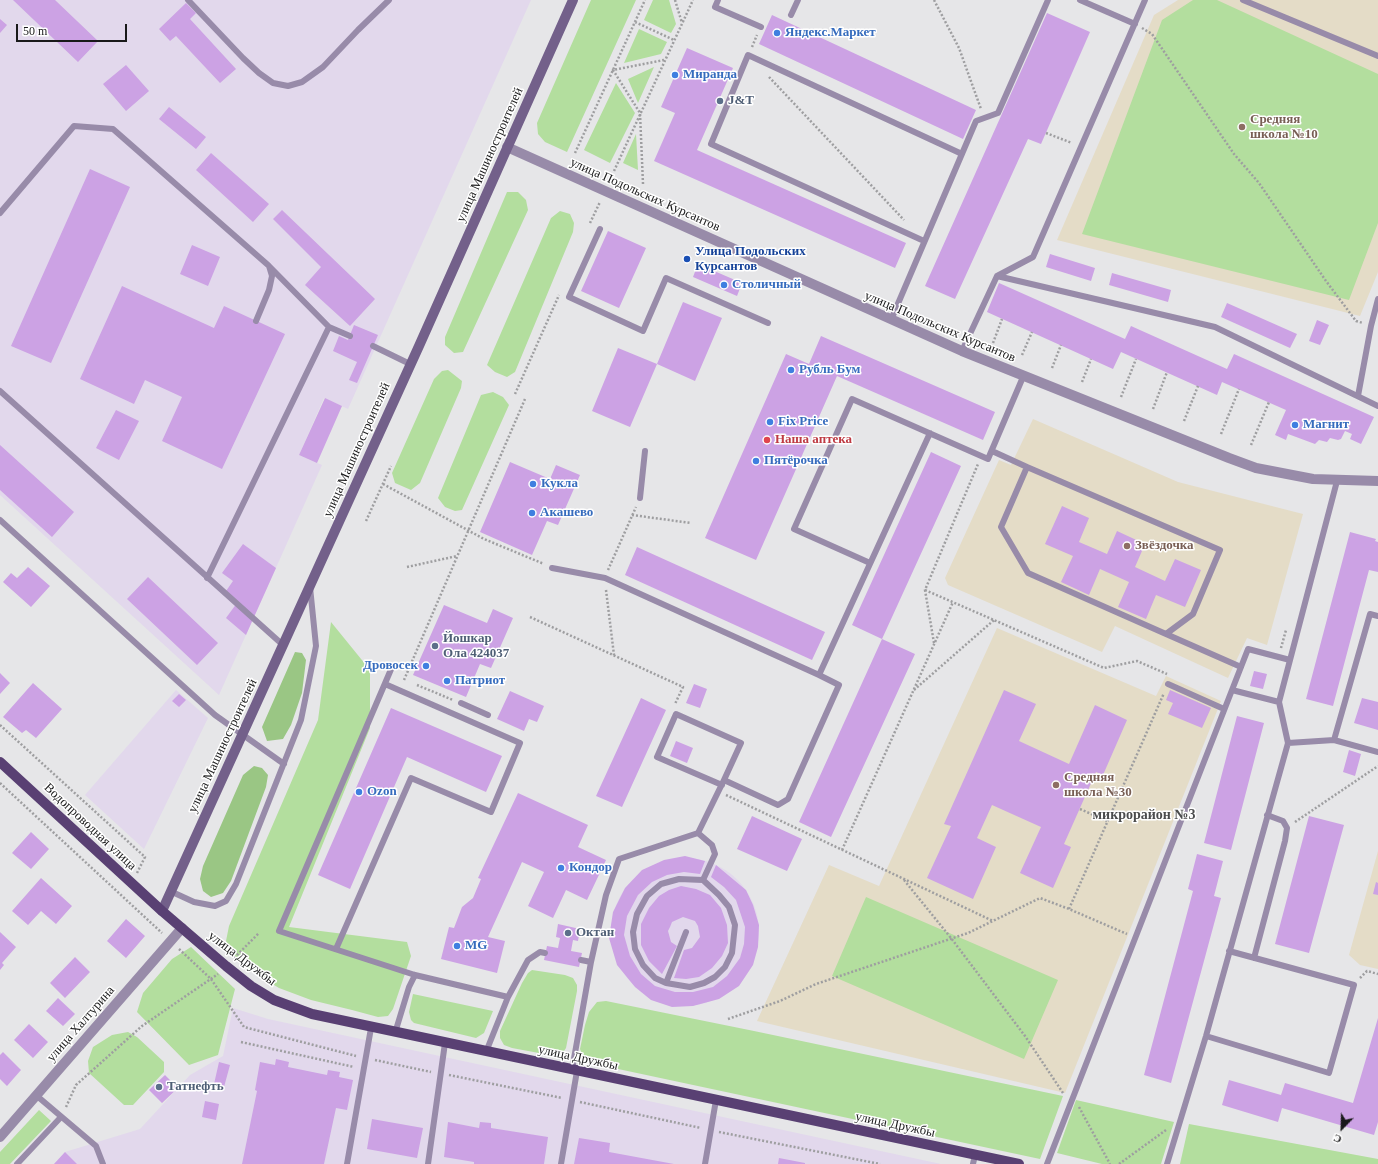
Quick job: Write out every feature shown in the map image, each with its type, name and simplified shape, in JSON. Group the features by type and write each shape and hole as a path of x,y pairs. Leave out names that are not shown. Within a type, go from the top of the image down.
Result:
{"main road":[{"name":"улица Машиностроителей","path":"162,911 573,0"},
{"name":"Водопроводная улица","path":"0,762 162,911"},
{"name":"улица Дружбы","path":"162,911 226,966 252,986 274,1000 312,1014 371,1028 716,1100 974,1159 1019,1164"}],"street":[{"name":"улица Подольских Курсантов","path":"507,147 962,351 1256,468 1289,476 1337,481 1378,481"},
{"name":"улица Халтурина","path":"0,1137 182,928"}],"lane":[{"path":"188,0 259,73 273,83 288,86 302,82 324,67 358,30 389,0"},
{"path":"718,0 715,7 761,27"},
{"path":"791,15 798,0"},
{"path":"891,320 976,121 998,113 1048,0"},
{"path":"1080,0 1135,24"},
{"path":"962,351 997,276 1033,257 1145,0"},
{"path":"1243,0 1378,56"},
{"path":"924,241 711,144 748,54 962,154"},
{"path":"0,213 74,126 113,129 268,265 329,327 350,336"},
{"path":"600,229 569,297 643,331 666,278 768,323"},
{"path":"256,321 269,290 272,276 268,265"},
{"path":"997,276 1215,327 1378,406"},
{"path":"1358,396 1371,326 1378,299"},
{"path":"207,578 329,327"},
{"path":"373,346 410,364"},
{"path":"870,563 794,529 852,399 988,459 1023,376"},
{"path":"0,391 283,645"},
{"path":"819,675 930,433"},
{"path":"640,498 645,451"},
{"path":"992,451 1220,550 1193,614 1166,634"},
{"path":"1027,466 1001,527 1028,573 1241,667"},
{"path":"1167,1164 1206,1036 1288,743 1279,702 1337,481"},
{"path":"0,520 215,715 284,764"},
{"path":"552,568 605,578 839,685 788,799 778,805 723,783 657,757 676,714 740,743 723,783 698,833 619,859 606,895 591,962 560,1164"},
{"path":"170,891 194,902 215,906 226,901 236,884 301,720 316,646 310,584"},
{"path":"1334,740 1370,614 1378,616"},
{"path":"1047,1164 1248,648 1290,660"},
{"path":"392,667 279,931 415,975 508,997"},
{"path":"336,949 411,778 490,812 520,743 385,684"},
{"path":"1168,684 1224,709"},
{"path":"1232,690 1279,702"},
{"path":"461,703 488,715"},
{"path":"1288,743 1334,740 1378,752"},
{"path":"1254,958 1285,841 1286,828 1282,821 1267,815"},
{"path":"698,833 712,845 714,854 703,880"},
{"path":"679,879 703,880 729,907 735,924 732,952 725,967 704,983 690,987 666,983 655,978 647,969 635,949 633,932 637,914 647,896 661,884 679,879"},
{"path":"666,983 686,932"},
{"path":"1206,1036 1329,1073 1354,985 1229,951"},
{"path":"486,1052 508,997 528,960 540,952 545,953"},
{"path":"581,960 591,962"},
{"path":"395,1033 408,987 415,975"},
{"path":"348,1164 371,1028"},
{"path":"428,1164 445,1043"},
{"path":"37,1096 96,1146 102,1164"},
{"path":"705,1164 716,1100"},
{"path":"17,1164 62,1117"}],"path":[{"path":"575,153 645,0"},
{"path":"675,0 682,23"},
{"path":"614,171 692,0"},
{"path":"934,0 959,48 984,118"},
{"path":"635,22 674,40"},
{"path":"1135,24 1152,34 1234,154 1259,183 1304,250 1356,321 1371,326"},
{"path":"748,54 761,27"},
{"path":"613,70 665,60"},
{"path":"613,70 640,113 643,184"},
{"path":"764,72 908,224"},
{"path":"1046,133 1081,147"},
{"path":"993,343 1002,319"},
{"path":"1022,356 1032,332"},
{"path":"1052,368 1062,345"},
{"path":"1082,382 1092,359"},
{"path":"1121,397 1136,359"},
{"path":"1153,409 1167,372"},
{"path":"1184,421 1198,386"},
{"path":"1221,434 1239,389"},
{"path":"404,680 456,556 525,399"},
{"path":"1251,445 1269,402"},
{"path":"934,644 925,590 982,456"},
{"path":"366,521 391,466"},
{"path":"383,484 484,539 552,568"},
{"path":"632,515 691,523"},
{"path":"407,567 456,556"},
{"path":"925,590 1104,668 1138,661 1172,676"},
{"path":"842,850 953,602"},
{"path":"530,617 683,687 674,707"},
{"path":"913,690 994,620"},
{"path":"1280,652 1286,629"},
{"path":"398,677 461,703"},
{"path":"1070,909 1107,821 1168,684"},
{"path":"0,725 145,857"},
{"path":"1286,828 1378,766"},
{"path":"718,792 993,921"},
{"path":"1080,809 1107,821"},
{"path":"902,878 951,938 1025,1036 1063,1093"},
{"path":"728,1019 780,1001 816,984 968,933 1040,898 1070,909 1135,937"},
{"path":"62,1117 76,1086 142,1026 212,979 259,933"},
{"path":"1354,985 1367,971 1378,974"},
{"path":"241,1042 364,1069"},
{"path":"1074,1096 1110,1164"},
{"path":"1120,1164 1181,1120"}],"shaded area":[{"path":"0,0 531,0 348,409 324,398 299,455 322,465 219,695 0,495"},
{"name":"Средняя школа №10","path":"1178,0 1378,0 1378,272 1360,316 1057,240 1154,15"},
{"name":"Звёздочка","path":"1033,419 1178,482 1303,514 1267,645 1247,638 1228,678 1115,626 1102,652 948,585 945,578 999,460 1011,465"},
{"name":"Средняя школа №30","path":"997,628 1156,696 1166,676 1221,701 1065,1093 757,1021 829,865 879,886"},
{"path":"176,690 208,718 144,849 85,795"},
{"path":"1378,851 1378,969 1360,965 1349,955"},
{"path":"678,858 692,858 707,861 720,866 738,879 751,897 754,904 758,918 758,946 754,960 751,967 738,985 720,998 713,1001 692,1006 678,1006 663,1003 650,998 632,985 619,967 616,960 611,939 611,925 614,910 619,897 632,879 650,866 657,863"},
{"path":"233,1008 268,1019 941,1164 54,1164 65,1152 140,1129 190,1075 223,1056"}],"green space":[{"path":"591,0 636,0 567,152 545,142 538,134 537,123"},
{"path":"653,0 669,0 676,24 671,33 644,20"},
{"name":"Средняя школа №10","path":"1193,0 1217,0 1378,74 1378,223 1349,300 1082,234 1162,20"},
{"path":"639,29 667,42 661,54 624,63"},
{"path":"654,67 638,103 628,79"},
{"path":"616,83 635,113 610,163 584,150"},
{"path":"636,134 638,170 623,163"},
{"path":"507,192 518,192 526,200 528,210 463,352 454,353 445,345 445,337"},
{"path":"560,211 570,214 574,223 573,232 515,372 507,377 495,372 487,365 551,218"},
{"path":"448,370 462,381 461,388 420,483 411,490 395,483 392,473 434,379 442,371"},
{"path":"493,392 503,397 509,405 462,510 455,511 445,507 438,498 481,395"},
{"path":"331,622 370,670 370,728 289,927 407,942 411,956 393,1009 388,1016 378,1017 311,1000 279,988 251,971 232,953 226,941 229,926 318,720"},
{"path":"295,652 302,653 306,660 302,693 291,725 283,739 267,741 262,727"},
{"path":"254,766 262,768 268,775 266,787 231,881 223,893 211,897 203,891 200,879 203,866 243,775"},
{"path":"866,897 1058,980 1024,1059 832,976"},
{"path":"191,947 235,989 218,1055 189,1065 137,1012 143,993 172,959"},
{"path":"532,970 565,975 573,978 577,985 566,1048 562,1054 555,1056 512,1048 504,1045 500,1038 500,1031 522,983 528,973"},
{"path":"413,994 493,1011 484,1033 476,1038 414,1023 411,1020 409,1012"},
{"path":"606,1001 1063,1096 1040,1159 590,1063 584,1059 580,1049 585,1025 589,1012 597,1002"},
{"path":"128,1032 137,1037 164,1062 164,1072 133,1105 124,1105 89,1073 88,1061 93,1047 112,1035"},
{"path":"1076,1100 1174,1122 1161,1164 1102,1164 1057,1153"},
{"path":"39,1110 51,1121 10,1164 0,1164 0,1152"},
{"path":"1189,1124 1378,1159 1378,1164 1180,1164"}],"building":[{"path":"13,0 55,0 98,41 78,62"},
{"path":"186,3 196,13 190,19 236,69 220,83 176,36 170,41 159,29"},
{"path":"1047,13 1090,32 1041,144 1028,139 955,299 925,286"},
{"path":"772,15 976,110 963,139 759,44"},
{"path":"0,19 7,25 0,33"},
{"path":"687,48 733,68 697,150 906,243 895,268 654,161 675,113 661,107"},
{"path":"126,65 149,91 126,111 103,84"},
{"path":"169,107 206,137 196,149 159,119"},
{"path":"211,153 269,204 253,222 196,170"},
{"path":"90,169 130,187 51,363 11,346"},
{"path":"282,210 375,299 350,326 305,285 321,267 273,219"},
{"path":"608,231 646,248 619,308 581,291"},
{"path":"192,245 220,257 208,286 180,274"},
{"path":"1050,254 1095,268 1091,281 1046,267"},
{"path":"698,264 742,283 737,296 693,277"},
{"path":"1112,273 1171,290 1168,302 1109,285"},
{"path":"999,283 1125,339 1131,326 1227,369 1234,354 1374,417 1361,444 1350,439 1352,434 1345,431 1341,439 1338,440 1330,438 1327,442 1319,440 1315,444 1288,434 1286,440 1275,435 1286,410 1222,382 1217,395 1121,352 1113,369 987,312"},
{"path":"122,286 214,328 224,306 285,334 222,469 162,441 182,397 145,380 134,404 80,379"},
{"path":"683,302 722,318 695,381 657,364"},
{"path":"1227,303 1297,334 1290,348 1221,317"},
{"path":"1317,320 1329,325 1320,345 1309,341"},
{"path":"354,325 378,335 357,383 349,380 357,362 333,351 339,336 348,340"},
{"path":"821,336 995,412 983,440 837,376 756,560 705,538 786,354 809,364"},
{"path":"618,348 657,364 630,427 592,411"},
{"path":"325,398 342,406 317,463 299,455"},
{"path":"116,410 139,421 119,460 96,448"},
{"path":"0,445 74,512 52,537 0,490"},
{"path":"931,452 961,466 882,639 852,625"},
{"path":"510,462 550,479 556,465 580,475 558,525 547,521 532,555 480,532"},
{"path":"1062,506 1089,518 1079,542 1107,554 1117,531 1145,544 1135,567 1165,581 1175,559 1201,570 1185,607 1156,595 1146,619 1118,607 1129,582 1100,569 1089,595 1061,582 1073,556 1045,544"},
{"path":"1350,532 1376,539 1375,541 1378,542 1378,572 1369,570 1333,706 1306,699"},
{"path":"243,544 276,568 246,635 226,618 237,603 224,594 233,581 222,573"},
{"path":"637,547 825,632 812,660 625,575"},
{"path":"28,567 50,586 31,607 3,582 11,573 17,578"},
{"path":"148,577 218,643 197,665 127,599"},
{"path":"444,605 487,623 493,609 513,618 491,668 480,664 466,697 413,675"},
{"path":"882,639 915,654 831,837 799,822"},
{"path":"1254,671 1267,674 1263,689 1250,686"},
{"path":"0,673 10,683 0,694"},
{"path":"33,683 62,709 36,738 26,730 22,733 3,717"},
{"path":"694,684 707,689 700,708 686,703"},
{"path":"1004,690 1036,704 1019,741 1069,764 1095,705 1127,720 1103,775 1096,772 1064,844 1071,847 1053,888 1020,873 1041,827 992,805 977,838 996,847 973,899 927,878 951,826 944,824"},
{"path":"1170,690 1211,708 1202,728 1168,714 1173,703 1166,700"},
{"path":"510,691 544,706 537,722 529,719 524,731 497,719"},
{"path":"179,694 186,700 179,707 172,701"},
{"path":"641,698 666,710 622,807 596,796"},
{"path":"1362,698 1378,702 1378,730 1354,723"},
{"path":"391,708 502,756 486,792 407,757 350,889 318,875"},
{"path":"1237,716 1264,723 1231,850 1204,843"},
{"path":"676,741 693,748 687,763 670,756"},
{"path":"1349,750 1361,754 1355,776 1343,772"},
{"path":"518,793 588,825 578,847 606,860 587,900 566,890 553,918 528,906 544,872 522,862 488,937 505,941 497,973 441,959 449,927 454,928 462,907 473,898 481,879 478,878"},
{"path":"752,816 802,839 787,871 737,849"},
{"path":"1309,816 1344,825 1309,953 1275,944"},
{"path":"31,832 49,849 31,869 12,853"},
{"path":"1197,854 1223,861 1214,896 1221,898 1171,1083 1144,1075 1193,891 1188,889"},
{"path":"685,856 705,861 700,874 684,872 667,875 652,882 638,895 627,916 624,935 630,956 641,974 655,986 675,992 693,992 713,987 727,976 740,958 744,944 745,927 736,900 724,887 711,877 716,865 746,890 753,905 759,925 758,947 753,965 739,986 719,999 693,1006 672,1007 651,1000 635,987 617,965 609,938 613,912 625,888 642,870 664,860"},
{"path":"41,878 72,906 56,924 41,911 28,925 12,911"},
{"path":"1376,882 1378,883 1378,895 1373,894"},
{"path":"681,886 696,889 710,895 721,908 727,925 728,943 722,956 712,968 699,977 686,979 674,978 684,950 692,948 700,937 698,926 695,921 683,917 672,922 668,931 671,942 677,946 662,974 649,961 641,945 641,924 649,908 659,896 669,890"},
{"path":"126,919 145,936 126,958 107,941"},
{"path":"558,924 580,929 578,941 573,940 571,951 582,953 579,967 544,960 547,946 558,948 560,938 556,937"},
{"path":"0,932 16,947 2,963 4,965 0,970"},
{"path":"75,957 90,972 65,998 50,983"},
{"path":"58,998 75,1014 63,1026 46,1011"},
{"path":"1378,1018 1378,1122 1374,1135 1282,1108 1278,1122 1222,1105 1229,1080 1281,1095 1285,1083 1353,1103"},
{"path":"29,1024 48,1042 33,1058 14,1040"},
{"path":"3,1052 21,1070 7,1086 0,1079 0,1055"},
{"path":"276,1059 289,1062 288,1067 327,1075 328,1070 340,1072 339,1077 353,1080 347,1110 336,1108 324,1164 242,1164 257,1091 255,1090 260,1062 275,1065"},
{"path":"219,1062 230,1065 224,1087 214,1084"},
{"path":"165,1075 178,1088 162,1103 149,1090"},
{"path":"205,1101 219,1104 216,1120 202,1117"},
{"path":"372,1119 423,1128 417,1158 367,1149"},
{"path":"448,1122 479,1128 480,1122 491,1123 491,1128 548,1137 544,1164 474,1164 474,1162 444,1157"},
{"path":"579,1138 610,1143 609,1152 674,1164 574,1164"},
{"path":"65,1152 77,1164 54,1164"},
{"path":"779,1158 805,1163 805,1164 778,1164"}],"place":[{"name":"Яндекс.Маркет","path":"777,33"},
{"name":"Миранда","path":"675,75"},
{"name":"J&T","path":"720,101"},
{"name":"Средняя школа №10","path":"1242,127"},
{"name":"Улица Подольских Курсантов","path":"687,259"},
{"name":"Столичный","path":"724,285"},
{"name":"Рубль Бум","path":"791,370"},
{"name":"Fix Price","path":"770,422"},
{"name":"Магнит","path":"1295,425"},
{"name":"Наша аптека","path":"767,440"},
{"name":"Пятёрочка","path":"756,461"},
{"name":"Кукла","path":"533,484"},
{"name":"Акашево","path":"532,513"},
{"name":"Звёздочка","path":"1127,546"},
{"name":"Йошкар Ола 424037","path":"435,646"},
{"name":"Дровосек","path":"426,666"},
{"name":"Патриот","path":"447,681"},
{"name":"Средняя школа №30","path":"1056,785"},
{"name":"Ozon","path":"359,792"},
{"name":"Кондор","path":"561,868"},
{"name":"Октан","path":"568,933"},
{"name":"MG","path":"457,946"},
{"name":"Татнефть","path":"159,1087"}],"district":[{"name":"микрорайон №3","path":"1144,815"}]}
